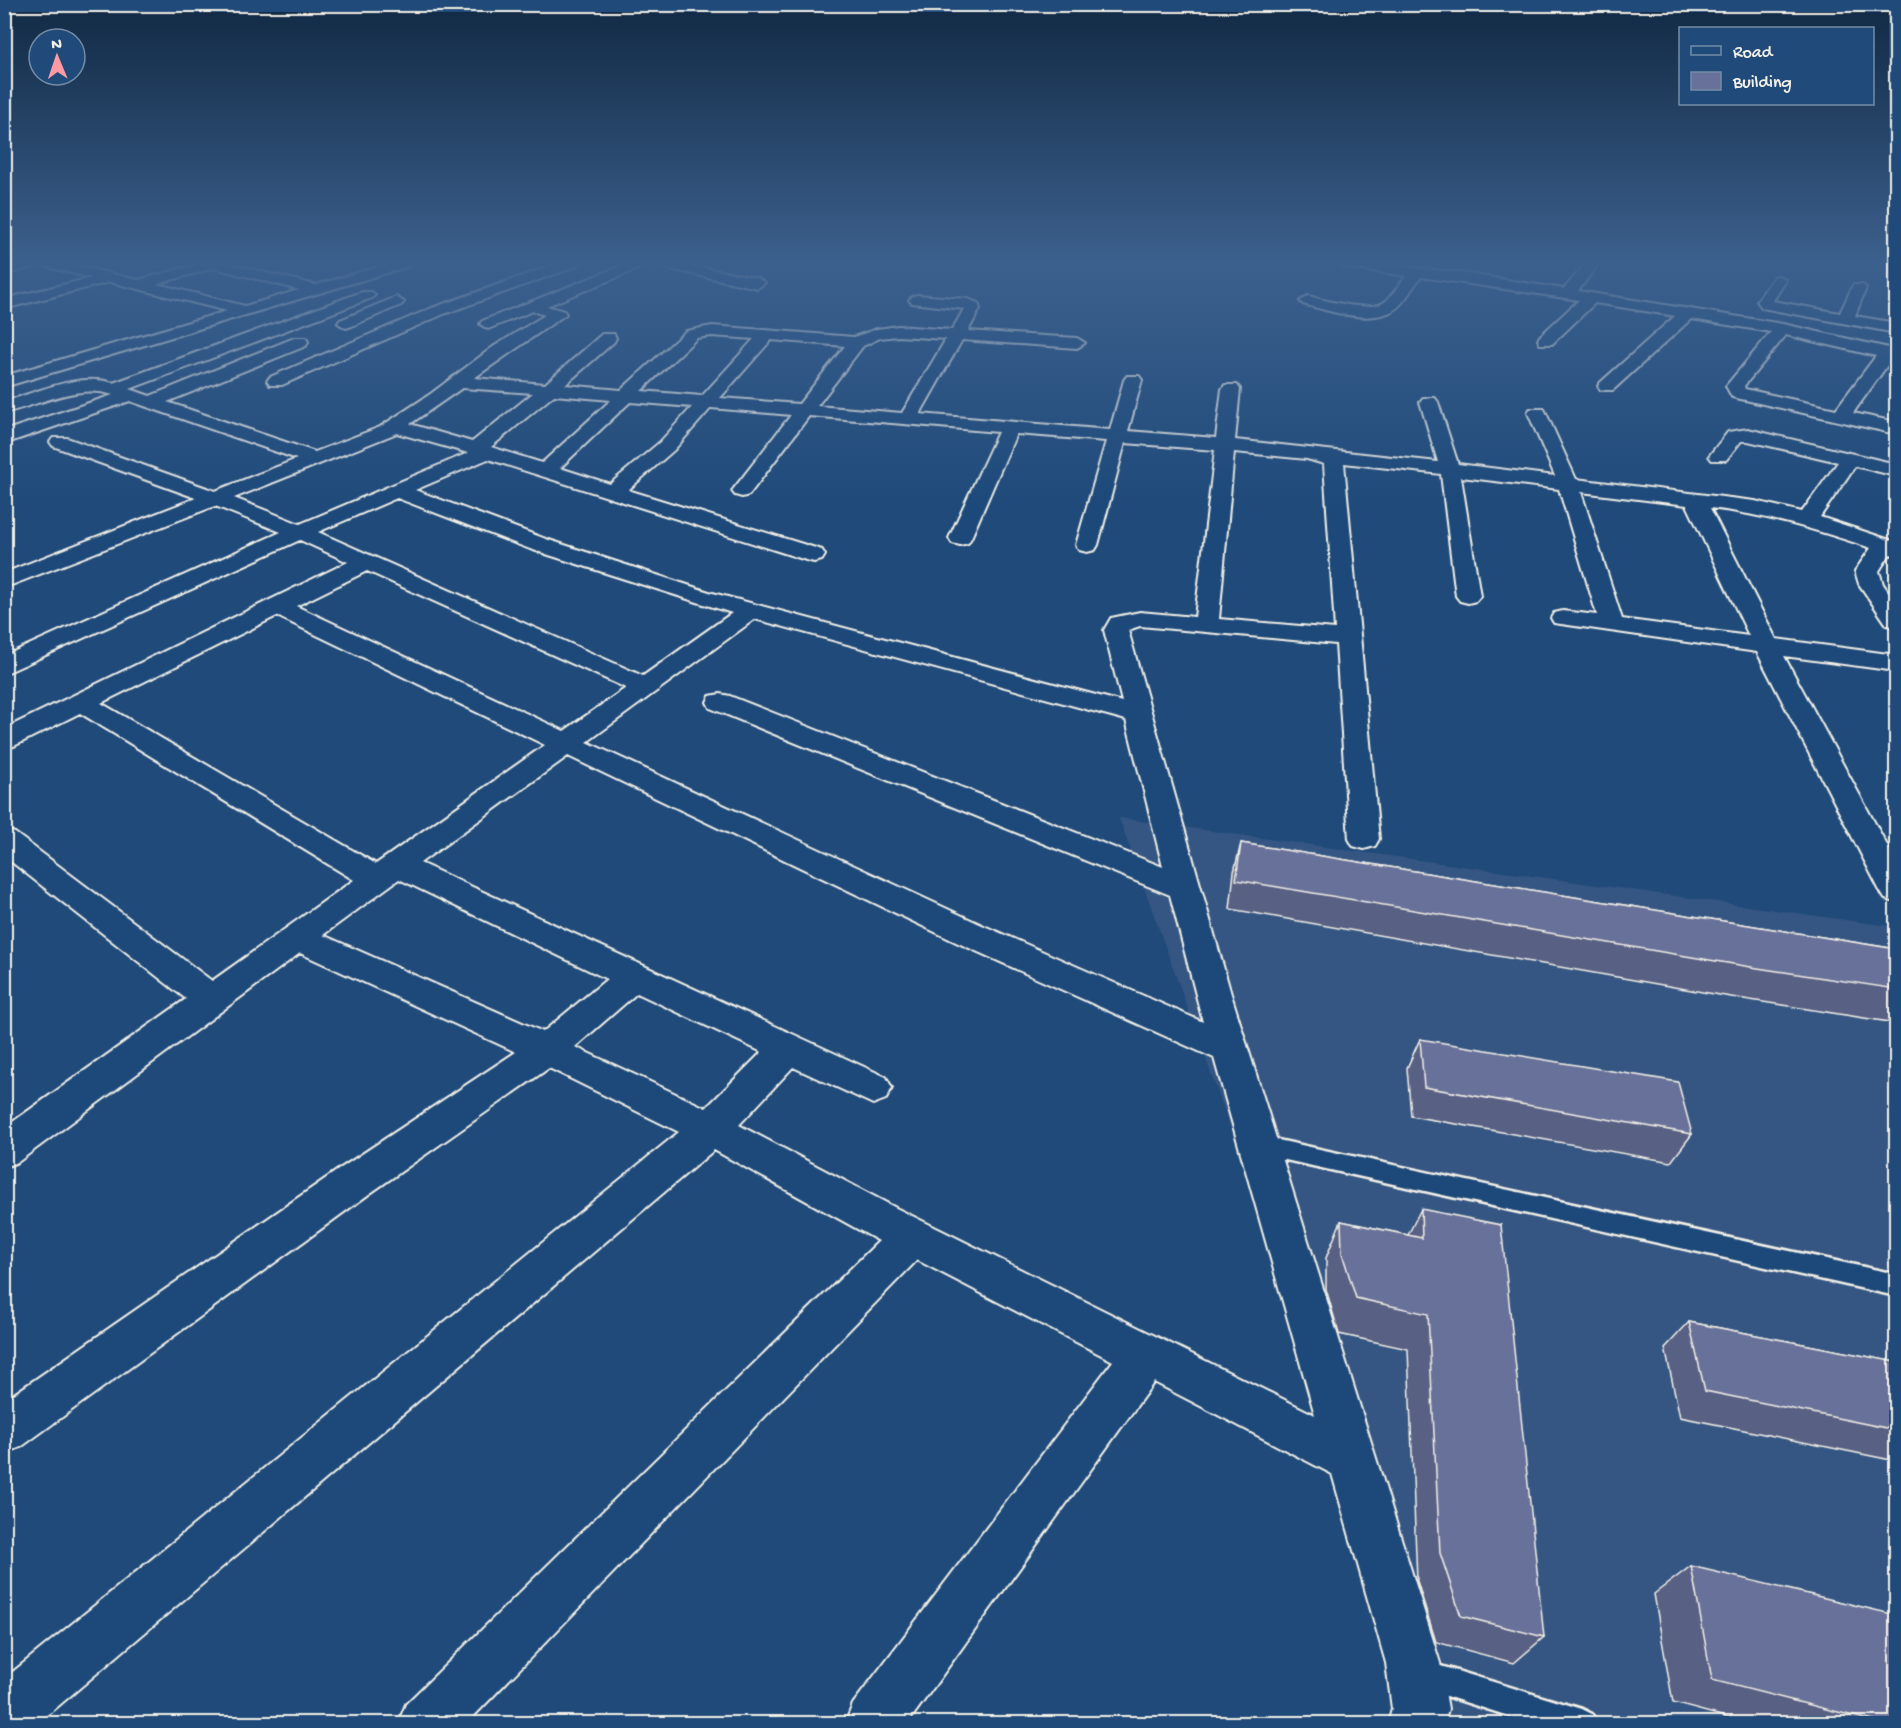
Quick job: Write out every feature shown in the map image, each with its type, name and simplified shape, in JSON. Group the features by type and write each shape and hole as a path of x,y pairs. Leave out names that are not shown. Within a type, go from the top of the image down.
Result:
{"street":[{"path":"4,382 132,344"},
{"path":"113,389 236,344"},
{"path":"150,402 295,344"},
{"path":"276,381 364,344"},
{"path":"4,580 316,459 394,426 511,344"},
{"path":"4,666 300,532 397,491 481,450 602,344"},
{"path":"546,470 682,344"},
{"path":"613,492 667,446 759,344"},
{"path":"742,491 856,344"},
{"path":"908,419 951,344"},
{"path":"1607,386 1654,344"},
{"path":"1771,344 1735,386 1736,390 1744,395 1896,428"},
{"path":"1841,416 1892,355 1844,344"},
{"path":"1087,545 1133,380"},
{"path":"459,382 1226,445 1450,469 1755,507 1807,520 1891,547 1868,571 1871,584 1896,620"},
{"path":"4,408 77,386 98,384 316,459"},
{"path":"1206,625 1231,389"},
{"path":"4,438 131,395"},
{"path":"1429,402 1450,469 1468,596"},
{"path":"1537,413 1568,483 1612,625"},
{"path":"394,426 481,450 814,555"},
{"path":"960,538 1009,428"},
{"path":"1719,456 1735,436 1748,435 1896,470"},
{"path":"60,442 300,532 645,687"},
{"path":"1322,455 1332,460 1335,466 1364,839"},
{"path":"1807,520 1850,459"},
{"path":"397,491 538,544 751,611 1139,715"},
{"path":"1695,499 1766,645 1896,891"},
{"path":"4,740 367,562"},
{"path":"276,606 970,934 1229,1049"},
{"path":"4,1150 386,872 751,611"},
{"path":"1563,618 1896,663"},
{"path":"1348,638 1140,619 1120,623 1116,630 1229,1049 1413,1664 1418,1707"},
{"path":"80,702 386,872 634,976 873,1088"},
{"path":"720,702 1184,888"},
{"path":"4,840 212,999"},
{"path":"296,937 547,1050 711,1128 912,1236 1351,1458"},
{"path":"4,1431 356,1181 547,1050 634,976"},
{"path":"4,1715 711,1128 789,1048"},
{"path":"426,1724 912,1236"},
{"path":"873,1724 1146,1355"}],"lane":[{"path":"1258,1145 1896,1285"},
{"path":"1418,1707 1582,1724"}],"shaded area":[{"path":"1119,818 1896,927 1896,1723 1445,1723"}],"building":[{"path":"1241,843 1896,949 1896,989 1751,967 1236,880"},
{"path":"1420,1039 1678,1082 1692,1134 1424,1087"},
{"path":"1421,1209 1501,1225 1544,1637 1461,1616 1440,1553 1428,1314 1356,1298 1342,1253 1341,1221 1422,1238"},
{"path":"1689,1322 1896,1362 1896,1430 1705,1391"},
{"path":"1691,1566 1896,1615 1896,1724 1885,1724 1712,1680"}],"waterway":[{"path":"1865,344 1896,351"}]}
